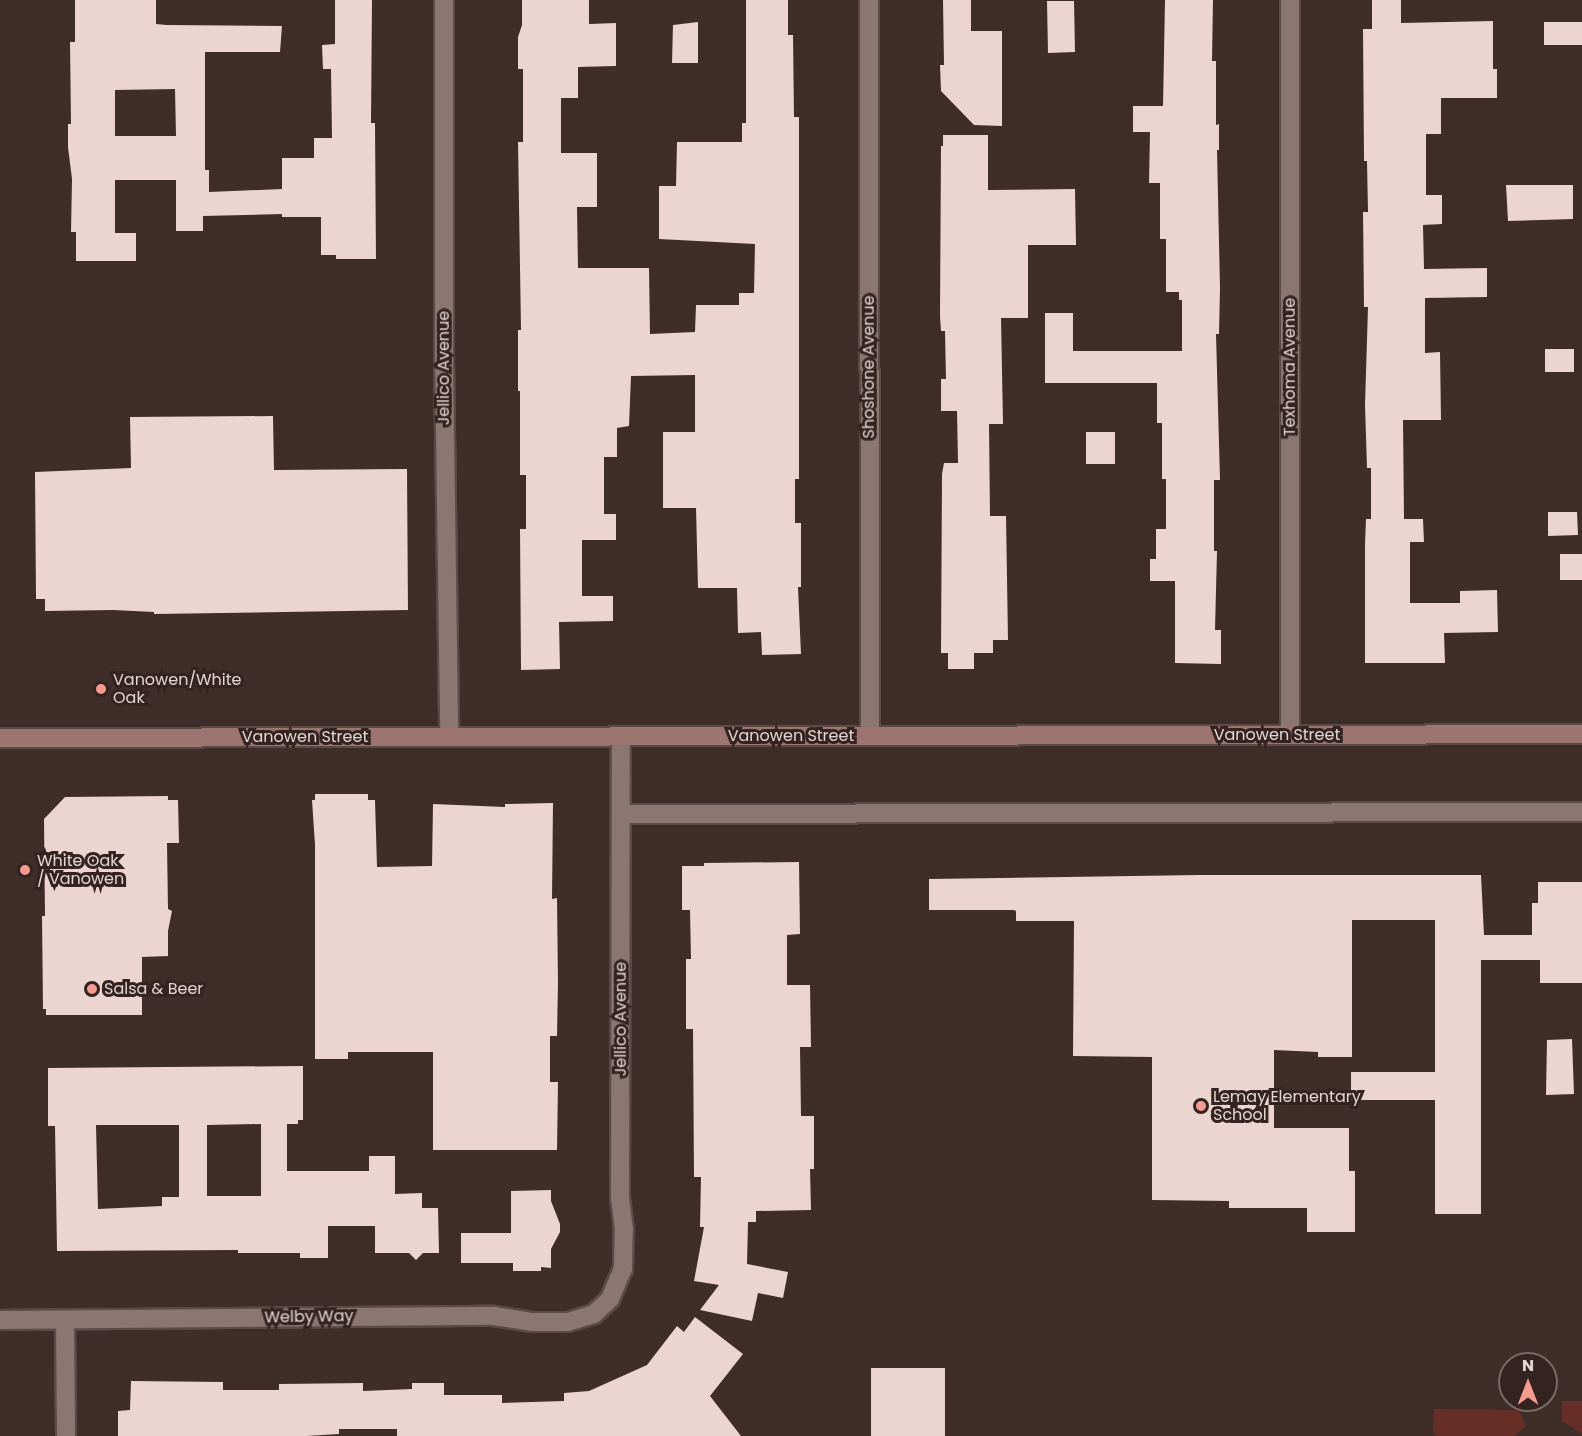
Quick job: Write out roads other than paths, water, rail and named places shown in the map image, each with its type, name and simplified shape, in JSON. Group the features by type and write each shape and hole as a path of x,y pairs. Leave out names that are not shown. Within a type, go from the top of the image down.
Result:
{"main road":[{"name":"Vanowen Street","path":"0,738 1582,734"}],"street":[{"name":"Jellico Avenue","path":"444,0 444,359 449,737"},
{"name":"Shoshone Avenue","path":"869,0 870,735"},
{"name":"Texhoma Avenue","path":"1290,0 1290,735"},
{"name":"Jellico Avenue","path":"610,1299 623,1269 624,1250 620,1199 621,736"},
{"path":"621,814 1582,812"},
{"name":"Welby Way","path":"0,1320 494,1316 532,1322 568,1322 594,1314 610,1299"},
{"path":"65,1320 66,1436"}],"place":[{"name":"Vanowen/White Oak","path":"101,689"},
{"name":"White Oak / Vanowen","path":"25,870"},
{"name":"Salsa & Beer","path":"92,989"},
{"name":"Lemay Elementary School","path":"1201,1106"}]}
